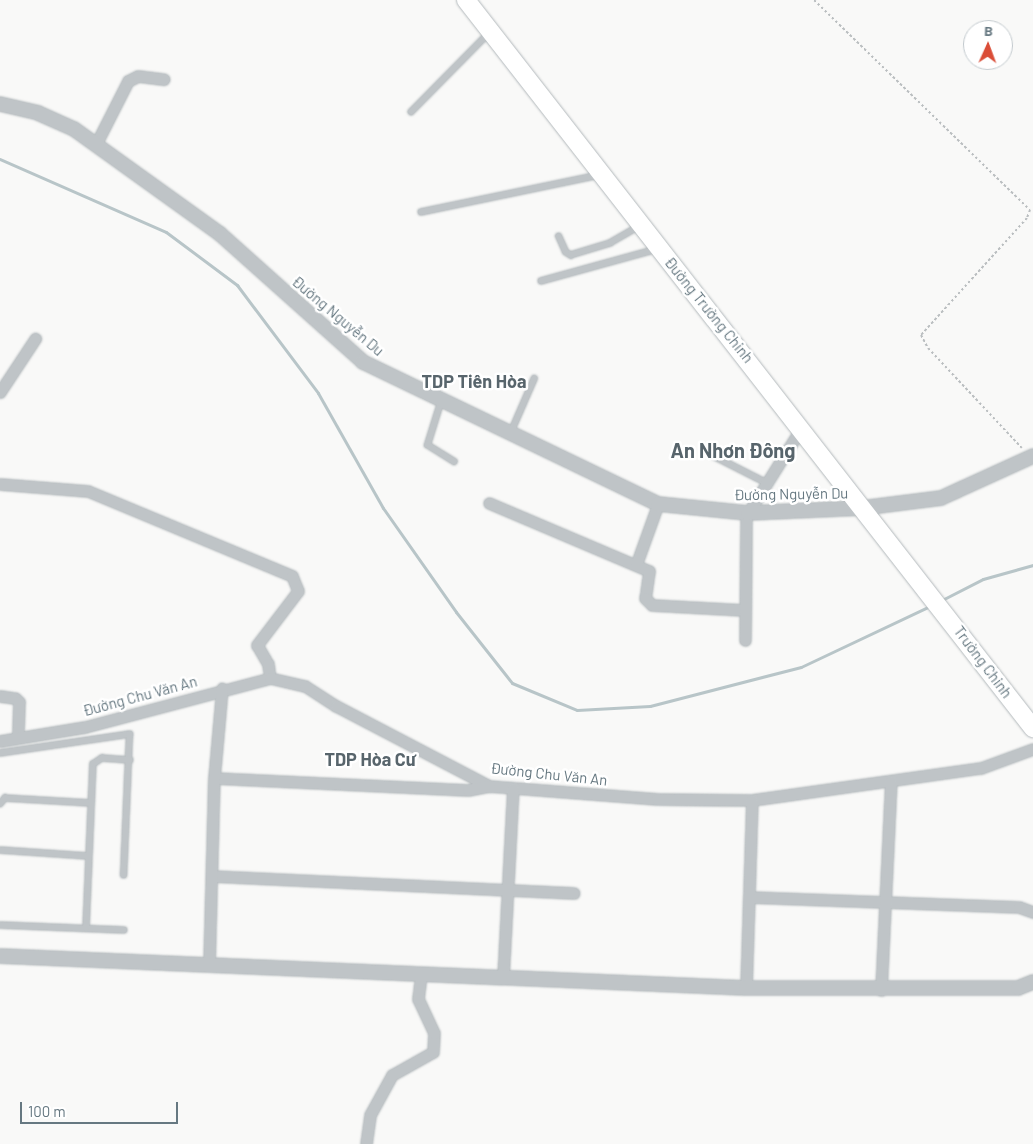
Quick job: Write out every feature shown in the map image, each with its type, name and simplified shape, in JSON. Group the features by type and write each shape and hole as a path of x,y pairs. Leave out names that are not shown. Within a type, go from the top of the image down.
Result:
{"main road":[{"name":"Đường Trường Chinh","path":"466,0 802,427 862,508 952,620"},
{"name":"Trường Chinh","path":"952,620 1033,728"}],"street":[{"path":"96,144 128,81 138,76 164,79"},
{"name":"Đường Nguyễn Du","path":"0,104 38,113 74,129 96,144 220,234 363,362 658,504 747,513 862,508 941,498 1032,457"},
{"path":"0,392 35,339"},
{"path":"745,640 747,513 802,427"},
{"path":"0,484 88,491 292,576 298,592 256,645 268,664 270,678"},
{"path":"489,503 649,571 647,603 652,605 744,610"},
{"path":"636,565 658,504"},
{"name":"Đường Chu Văn An","path":"0,741 85,727 222,688 270,678 305,686 336,706 489,786 657,799 752,800 981,768 1033,749"},
{"path":"210,965 214,778 222,688"},
{"path":"0,696 15,698 19,702 18,738"},
{"path":"214,778 468,790 489,786"},
{"path":"881,990 891,780"},
{"path":"503,977 514,788"},
{"path":"746,988 752,800"},
{"path":"212,876 574,893"},
{"path":"749,897 884,900 1019,907 1033,912"},
{"path":"0,956 746,988 881,990 1018,988 1033,982"},
{"path":"366,1144 370,1115 392,1075 433,1052 434,1032 418,999 421,973"}],"lane":[{"path":"411,112 491,31"},
{"path":"422,212 602,175"},
{"path":"559,236 566,252 571,255 610,243 642,225"},
{"path":"541,281 660,248"},
{"path":"511,432 534,379"},
{"path":"442,400 428,445 454,461"},
{"path":"706,452 767,483"},
{"path":"0,753 127,733 131,738 124,875"},
{"path":"86,928 93,764 102,758 130,760"},
{"path":"0,804 5,798 91,803"},
{"path":"0,850 88,856"},
{"path":"0,925 124,930"}],"path":[{"path":"814,0 1030,210 1027,218 921,335 928,348 1032,457"}],"waterway":[{"path":"0,159 166,232 237,285 318,393 383,508 456,612 512,683 577,710 650,706 801,667 930,606"},
{"path":"940,601 983,579 1033,565"}],"district":[{"name":"TDP Tiên Hòa","path":"474,381"},
{"name":"An Nhơn Đông","path":"733,450"},
{"name":"TDP Hòa Cư","path":"370,759"}]}
